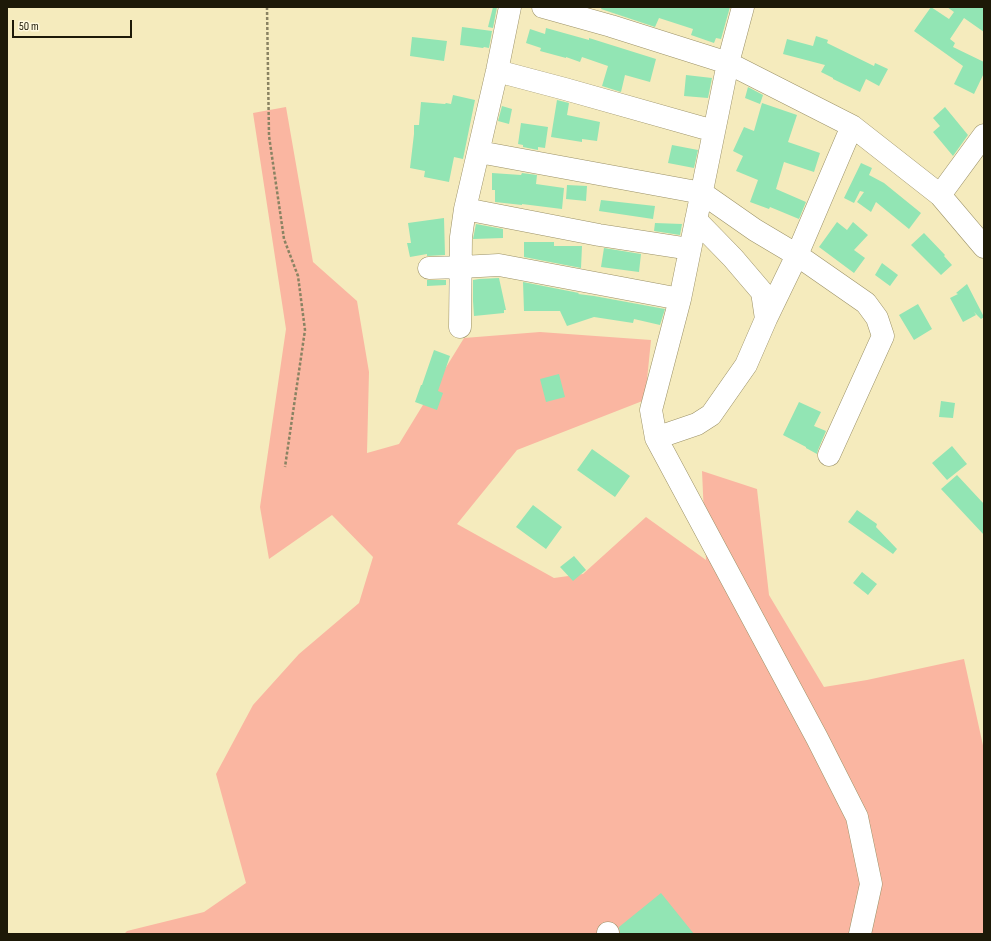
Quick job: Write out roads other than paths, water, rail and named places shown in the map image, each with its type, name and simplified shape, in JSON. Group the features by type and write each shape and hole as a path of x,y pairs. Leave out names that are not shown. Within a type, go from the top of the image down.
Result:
{"street":[{"path":"460,327 461,237 465,209 479,152 510,7"},
{"path":"543,7 611,26 728,63 852,126 940,194 984,247"},
{"path":"743,7 728,63 680,299 651,410 656,438 817,738 857,817 871,884 860,934"},
{"path":"497,71 714,131"},
{"path":"656,438 697,424 711,415 746,365 766,319 797,255 852,126"},
{"path":"940,194 984,135"},
{"path":"479,152 702,193 755,230 797,255 866,303 878,318 883,336 829,455"},
{"path":"465,209 599,235 690,249"},
{"path":"696,220 733,258 762,292 766,319"},
{"path":"429,268 500,265 680,299"}]}
